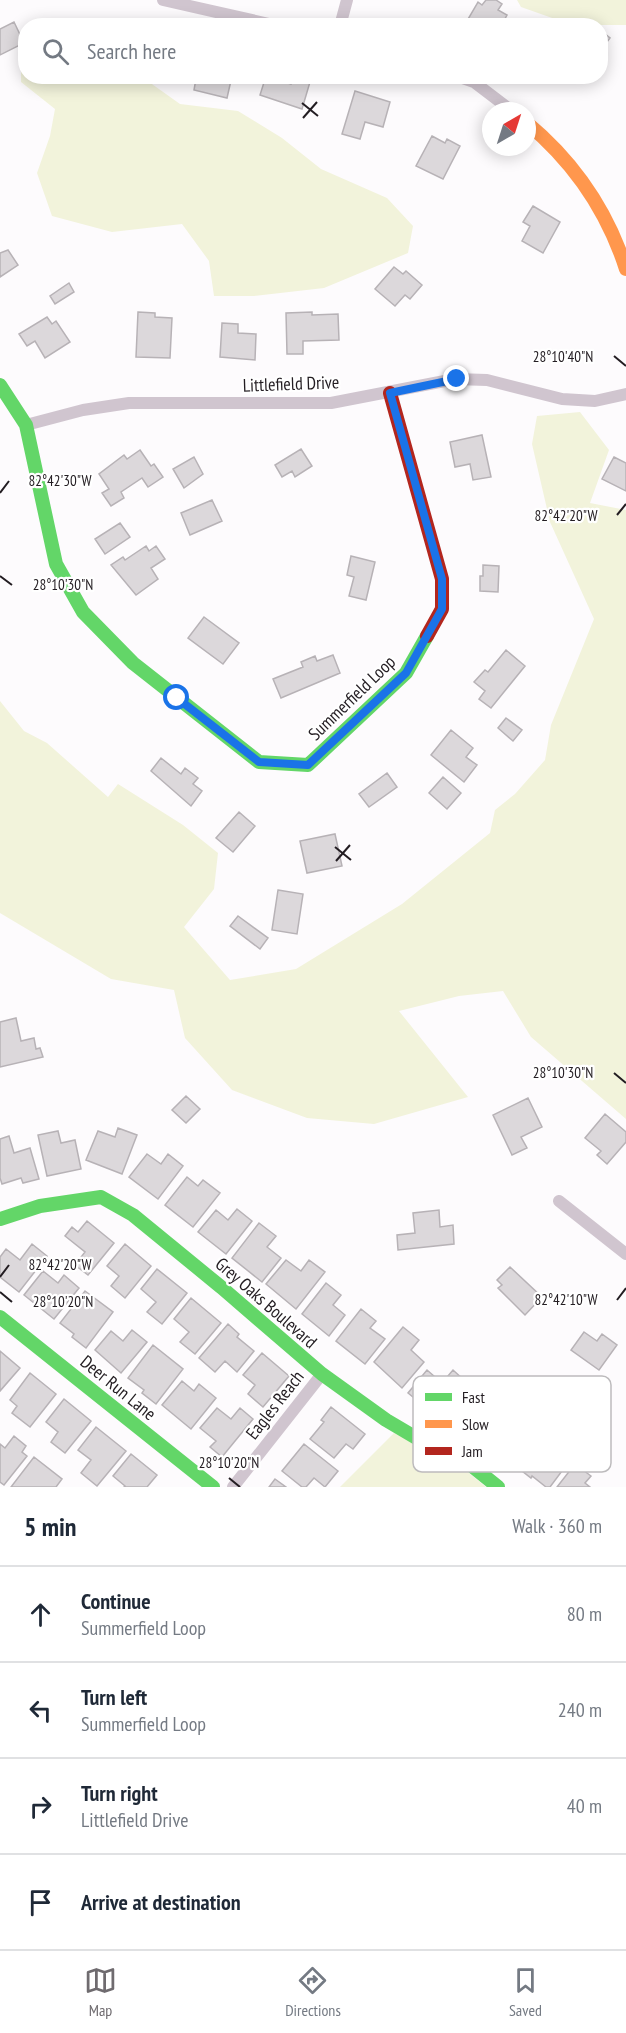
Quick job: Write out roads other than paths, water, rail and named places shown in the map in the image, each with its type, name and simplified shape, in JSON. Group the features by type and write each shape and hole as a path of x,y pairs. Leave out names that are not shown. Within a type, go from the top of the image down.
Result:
{"street":[{"path":"163,0 243,18"},
{"path":"342,18 347,0"},
{"path":"477,84 500,102"},
{"path":"536,130 575,172 604,213 626,269"},
{"name":"Littlefield Drive","path":"26,424 83,410 129,403 331,403 457,379 487,380 562,399 595,401 626,394"},
{"name":"Summerfield Loop","path":"0,385 26,424 56,564 83,612 133,663 259,762 308,765 406,673 442,609 442,579 390,393"},
{"name":"Grey Oaks Boulevard","path":"0,1219 39,1206 101,1197 133,1215 322,1374 386,1420 413,1436"},
{"path":"559,1201 626,1254"},
{"name":"Deer Run Lane","path":"0,1317 213,1487"},
{"name":"Eagles Reach","path":"233,1487 322,1374"},
{"name":"Grey Oaks Boulevard","path":"479,1472 498,1487"}]}
